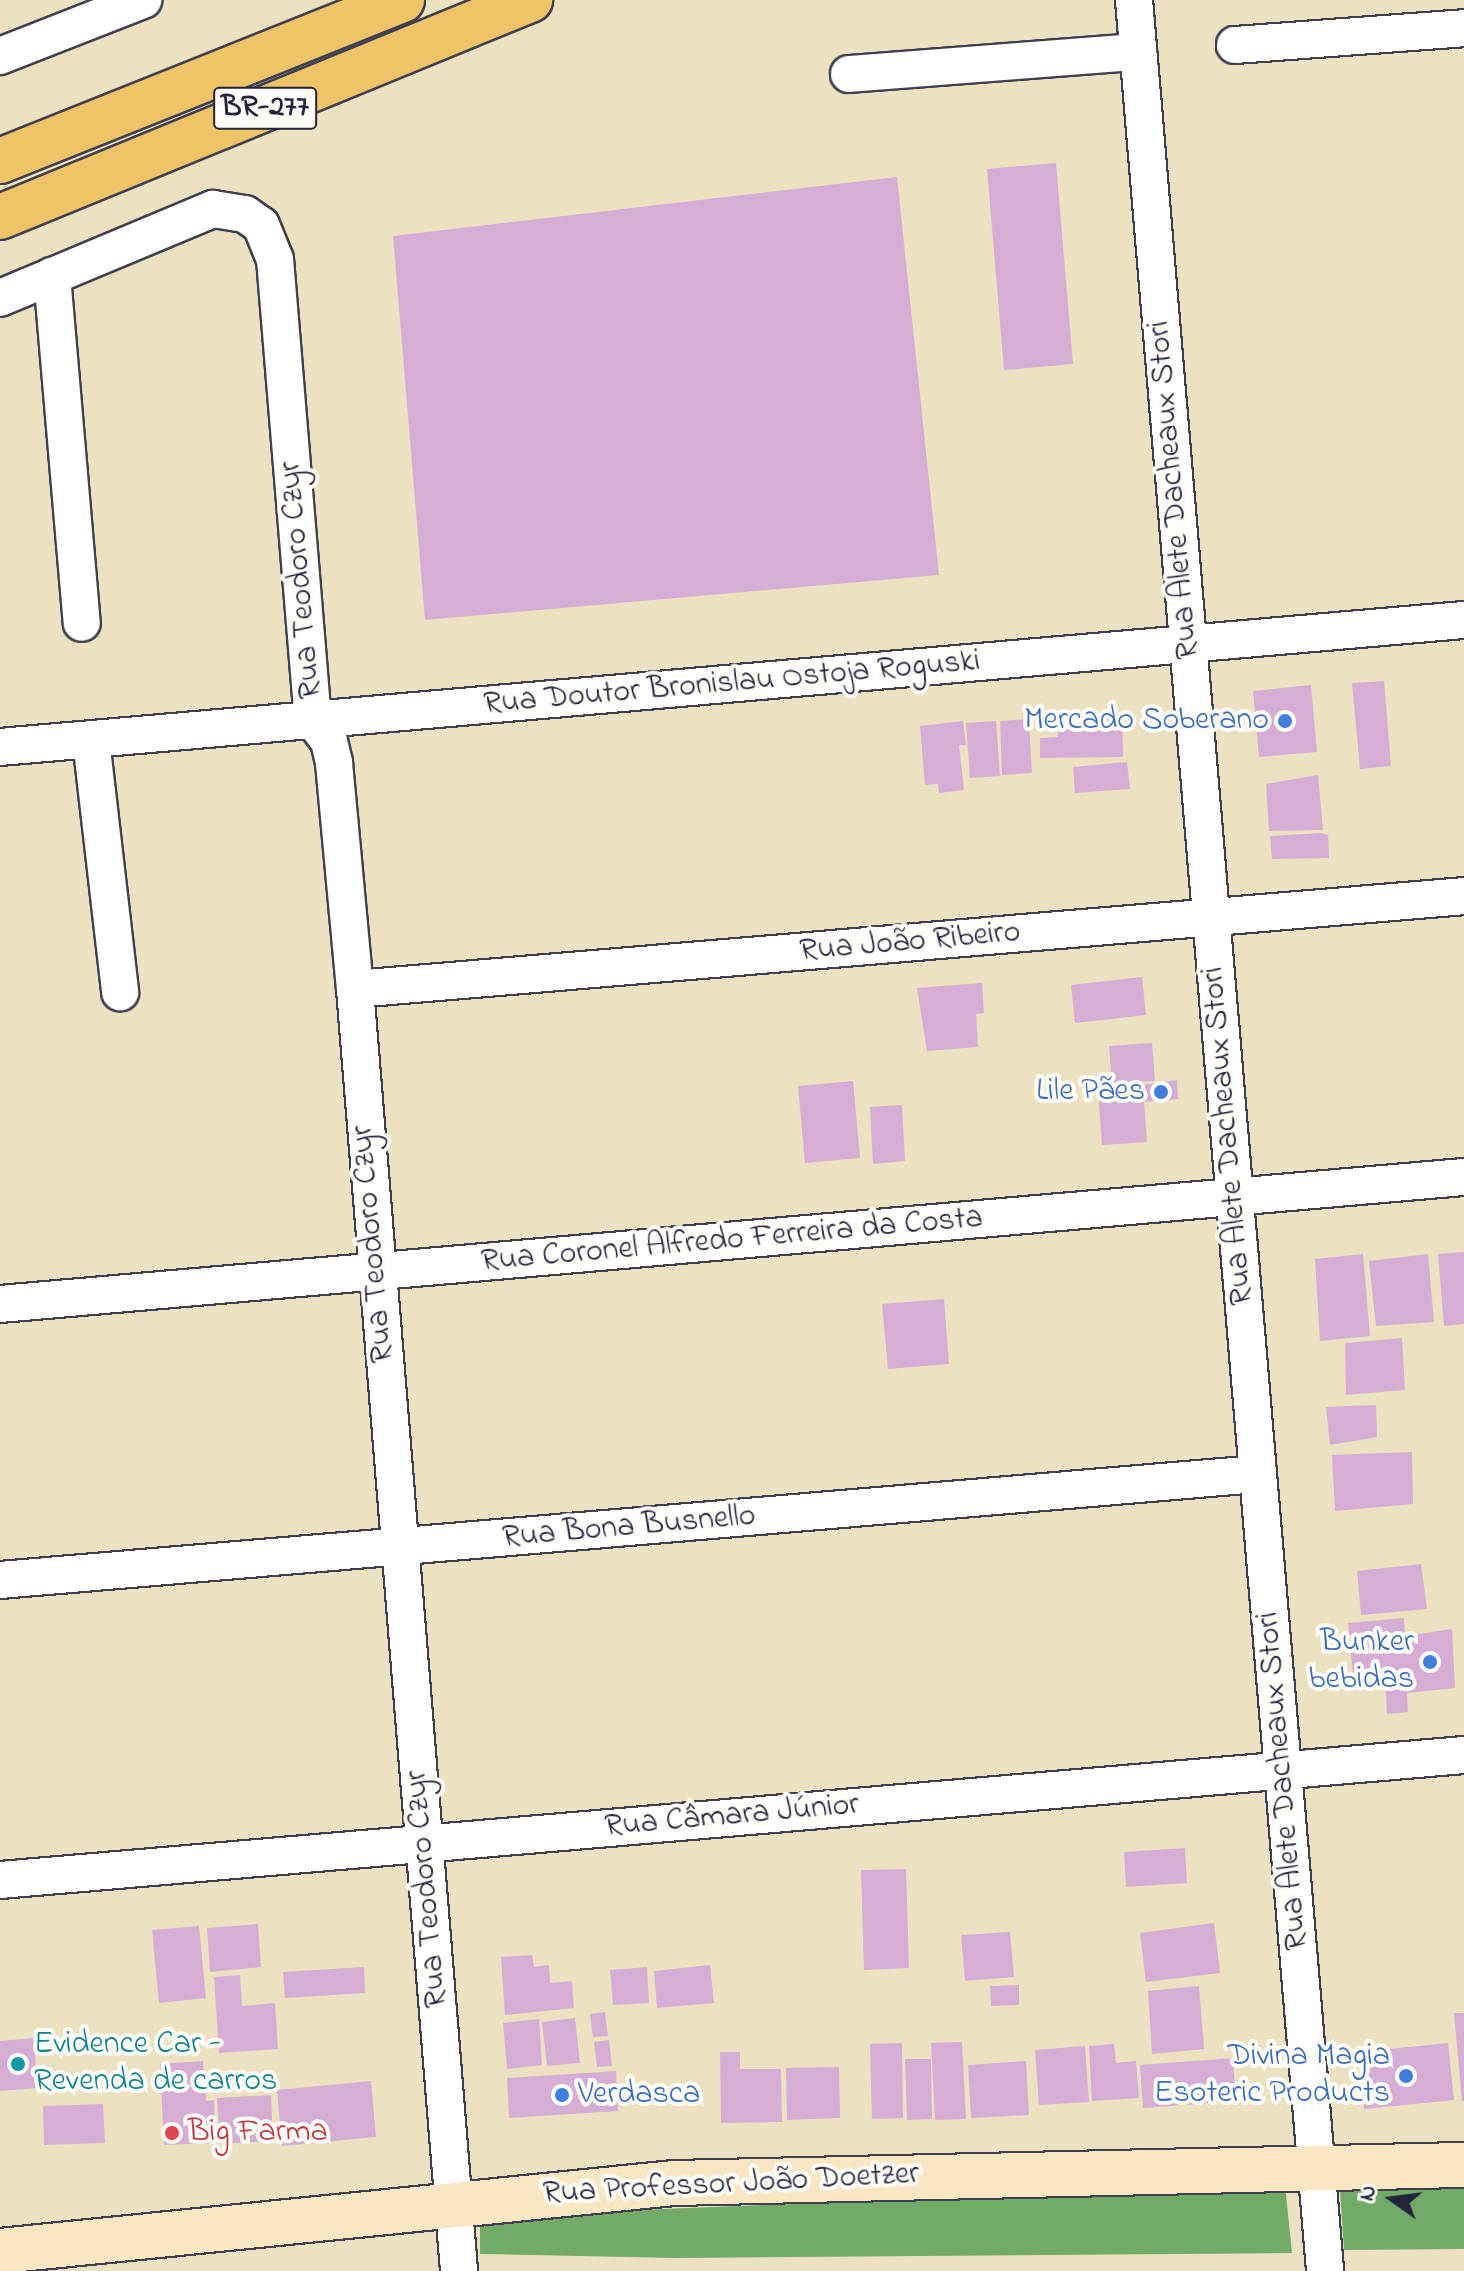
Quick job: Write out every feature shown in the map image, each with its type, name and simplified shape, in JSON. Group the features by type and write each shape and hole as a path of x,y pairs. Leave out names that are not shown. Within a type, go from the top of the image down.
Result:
{"highway":[{"name":"BR-277","path":"0,161 402,0"},
{"name":"BR-277","path":"0,217 530,0"}],"main road":[{"name":"Rua Professor João Doetzer","path":"0,2251 454,2202 748,2179 1464,2165"}],"street":[{"path":"0,56 143,0"},
{"name":"Rua Alete Dacheaux Stori","path":"1134,0 1325,2271"},
{"path":"1235,45 1464,28"},
{"path":"849,74 1138,52"},
{"name":"Rua Teodoro Czyr","path":"52,276 213,209 245,214 261,225 275,259 313,720 329,741 334,763 355,989 459,2271"},
{"path":"0,298 52,276 82,623"},
{"name":"Rua Doutor Bronislau Ostoja Roguski","path":"0,747 1464,620"},
{"path":"91,740 120,992"},
{"name":"Rua João Ribeiro","path":"355,989 1464,896"},
{"name":"Rua Coronel Alfredo Ferreira da Costa","path":"0,1304 1464,1177"},
{"name":"Rua Bona Busnello","path":"0,1580 1258,1474"},
{"name":"Rua Câmara Júnior","path":"0,1880 1464,1755"}],"green space":[{"path":"1285,2185 1292,2253 677,2258 480,2254 480,2216"},
{"path":"1464,2185 1464,2249 1344,2250 1340,2189"}],"building":[{"path":"1056,163 1073,364 1004,370 987,169"},
{"path":"897,177 939,575 425,620 393,236"},
{"path":"1384,681 1391,766 1360,769 1352,683"},
{"name":"Mercado Soberano","path":"1311,685 1317,752 1259,757 1253,691"},
{"path":"1058,715 1122,715 1123,757 1040,758 1040,738 1058,737"},
{"path":"1029,719 1032,773 1002,775 1000,721"},
{"path":"963,721 966,745 959,745 964,790 939,793 938,784 925,785 920,726"},
{"path":"996,721 1000,776 970,778 966,723"},
{"path":"1127,762 1130,789 1075,793 1073,767"},
{"path":"1318,775 1323,830 1269,831 1266,784"},
{"path":"1328,835 1329,858 1272,859 1270,836"},
{"path":"1142,977 1146,1015 1075,1023 1071,985"},
{"path":"982,983 984,1013 976,1014 978,1047 927,1051 917,988"},
{"path":"1152,1043 1155,1081 1112,1083 1109,1046"},
{"path":"1177,1080 1178,1099 1144,1102 1147,1142 1102,1145 1098,1091"},
{"path":"853,1081 860,1158 805,1163 798,1086"},
{"path":"902,1105 905,1161 873,1164 870,1107"},
{"path":"1464,1252 1464,1324 1444,1326 1438,1254"},
{"path":"1363,1254 1370,1336 1320,1341 1315,1259"},
{"path":"1428,1254 1434,1322 1376,1326 1369,1261"},
{"path":"944,1299 949,1364 888,1369 882,1304"},
{"path":"1402,1338 1405,1390 1346,1395 1345,1343"},
{"path":"1376,1405 1377,1437 1330,1445 1326,1407"},
{"path":"1412,1452 1413,1504 1335,1511 1332,1455"},
{"path":"1421,1564 1427,1609 1361,1615 1357,1571"},
{"path":"1404,1618 1405,1636 1452,1629 1455,1688 1407,1693 1408,1712 1387,1714 1385,1674 1353,1677 1348,1623"},
{"path":"1185,1848 1187,1883 1126,1887 1124,1852"},
{"path":"906,1869 909,1968 864,1970 861,1870"},
{"path":"1214,1923 1220,1973 1146,1982 1140,1933"},
{"path":"258,1924 261,1967 210,1972 207,1928"},
{"path":"199,1926 206,1998 159,2003 152,1930"},
{"path":"1010,1932 1014,1977 965,1981 961,1935"},
{"path":"532,1955 534,1967 549,1965 550,1983 572,1981 574,2008 505,2015 501,1957"},
{"path":"710,1965 714,2003 657,2008 654,1971"},
{"path":"364,1967 365,1993 285,1998 283,1972"},
{"path":"647,1967 649,2003 613,2005 610,1970"},
{"path":"240,1975 242,2006 275,2003 278,2049 219,2053 214,1977"},
{"path":"1019,1985 1019,2005 991,2006 990,1986"},
{"path":"1199,1986 1204,2049 1152,2054 1148,1991"},
{"path":"605,2012 608,2036 593,2037 590,2014"},
{"path":"1454,2013 1464,2013 1464,2101 1462,2101"},
{"path":"575,2018 580,2063 547,2066 542,2022"},
{"path":"539,2019 542,2065 507,2069 503,2023"},
{"name":"Evidence Car - Revenda de carros","path":"34,2038 37,2088 0,2091 0,2041"},
{"path":"609,2040 612,2066 597,2067 594,2042"},
{"path":"962,2042 966,2119 935,2120 931,2043"},
{"path":"902,2043 903,2118 872,2119 870,2044"},
{"name":"Divina Magia Esoteric Products","path":"1448,2043 1454,2100 1364,2109 1359,2052"},
{"path":"1114,2044 1116,2063 1136,2061 1139,2098 1092,2101 1089,2046"},
{"path":"1085,2046 1089,2102 1039,2105 1035,2050"},
{"path":"720,2052 740,2052 740,2069 781,2069 782,2122 721,2123"},
{"path":"1233,2058 1236,2101 1143,2108 1140,2065"},
{"path":"905,2059 931,2059 932,2119 907,2120"},
{"path":"203,2061 206,2101 214,2100 216,2143 164,2145 160,2064"},
{"path":"1026,2061 1029,2115 971,2118 968,2065"},
{"path":"839,2067 840,2118 787,2120 786,2068"},
{"name":"Verdasca","path":"616,2071 618,2111 509,2118 507,2078"},
{"path":"371,2081 376,2137 282,2146 277,2090"},
{"path":"271,2095 273,2141 220,2144 217,2098"},
{"path":"103,2104 105,2143 44,2145 43,2106"}],"place":[{"name":"Mercado Soberano","path":"1285,721"},
{"name":"Lile Pães","path":"1161,1092"},
{"name":"Bunker bebidas","path":"1430,1662"},
{"name":"Evidence Car - Revenda de carros","path":"18,2064"},
{"name":"Divina Magia Esoteric Products","path":"1406,2076"},
{"name":"Verdasca","path":"562,2095"},
{"name":"Big Farma","path":"172,2133"}]}
